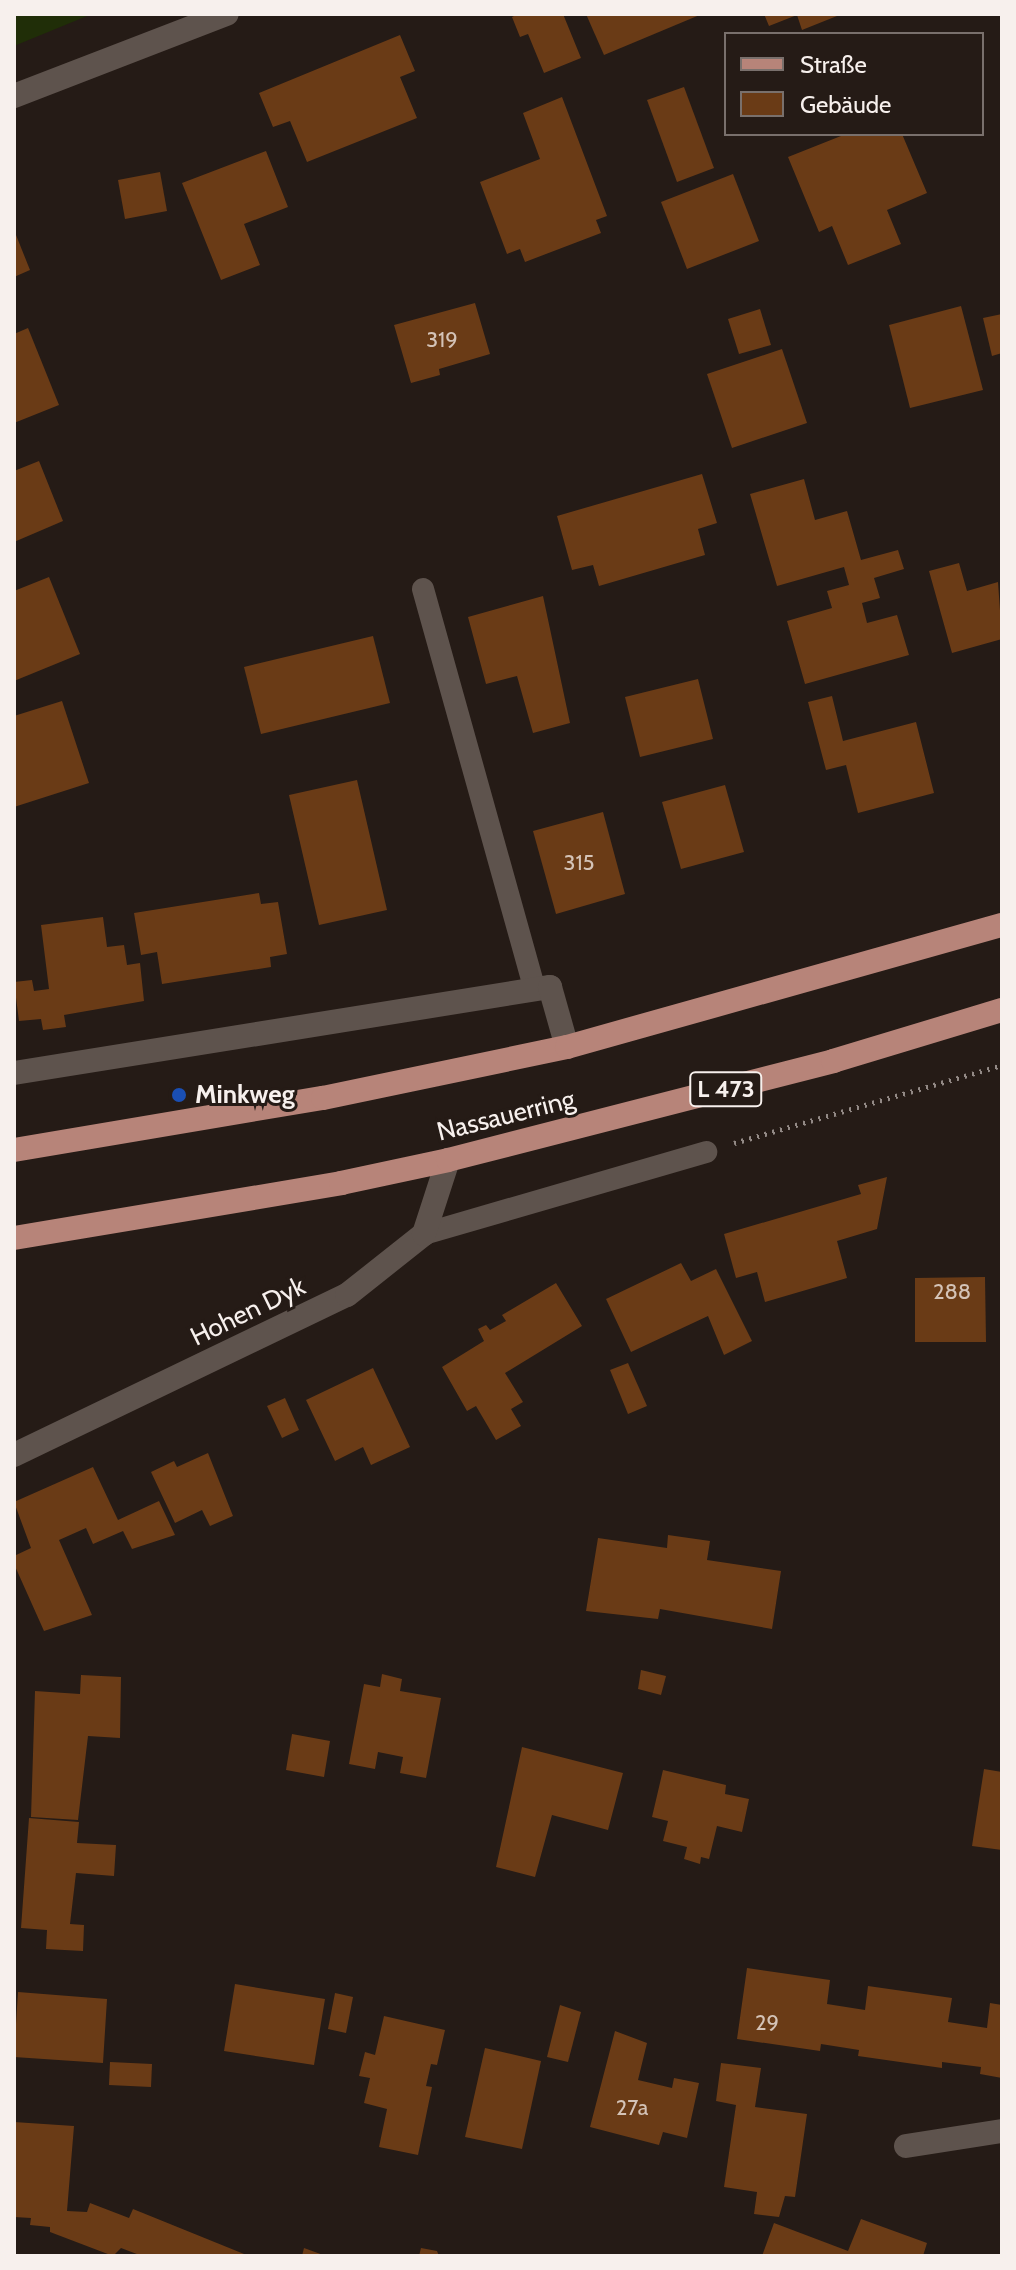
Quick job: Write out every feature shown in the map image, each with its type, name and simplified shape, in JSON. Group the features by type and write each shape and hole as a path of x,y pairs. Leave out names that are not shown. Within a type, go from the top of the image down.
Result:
{"main road":[{"name":"Nassauerring","path":"14,1150 323,1098 567,1047 1002,925"},
{"name":"Nassauerring","path":"14,1238 341,1183 448,1160 833,1061 1002,1010"}],"street":[{"path":"14,96 227,14"},
{"path":"14,1073 543,988"},
{"name":"Nassauerring","path":"543,988 567,1047"},
{"path":"424,1234 448,1160"},
{"name":"Hohen Dyk","path":"14,1455 347,1295 424,1234"},
{"path":"906,2146 1002,2131"}],"lane":[{"path":"423,589 543,988"},
{"path":"424,1234 706,1152"}],"path":[{"path":"706,1152 1002,1065"}],"green space":[{"path":"14,14 92,14 14,46"}],"building":[{"path":"518,14 563,14 581,58 544,73 528,34 520,37 512,17"},
{"path":"586,14 702,14 604,55"},
{"path":"764,14 842,14 802,30 797,15 769,26"},
{"path":"400,35 415,71 400,77 417,118 307,162 290,121 273,127 259,93"},
{"path":"684,87 714,168 677,182 647,100"},
{"path":"562,97 607,216 596,220 601,233 525,262 520,249 507,254 480,182 540,159 523,113"},
{"path":"841,136 903,136 927,193 887,210 901,244 848,265 832,226 819,232 788,157"},
{"path":"266,151 288,207 244,224 260,265 221,280 182,183"},
{"path":"160,172 167,211 125,219 118,180"},
{"path":"733,174 759,241 687,269 661,202"},
{"path":"14,230 30,270 14,277"},
{"path":"475,303 490,354 439,369 440,375 411,383 394,325"},
{"path":"961,306 983,390 910,408 889,325"},
{"path":"760,309 771,345 739,354 728,319"},
{"path":"1002,314 1002,353 992,356 983,318"},
{"path":"28,328 59,405 14,423 14,334"},
{"path":"782,349 807,423 732,448 707,374"},
{"path":"39,461 63,521 14,542 14,471"},
{"path":"702,474 717,523 698,529 705,555 599,586 593,565 572,570 557,516"},
{"path":"804,479 815,520 847,511 861,560 898,550 904,569 874,578 880,598 862,603 867,623 897,615 909,655 805,684 787,621 832,608 827,591 849,585 844,567 777,586 750,494"},
{"path":"959,563 967,591 998,582 1002,639 952,653 929,571"},
{"path":"49,577 80,654 14,681 14,591"},
{"path":"543,596 570,723 533,733 517,676 486,684 468,617"},
{"path":"373,636 390,703 261,734 244,667"},
{"path":"698,679 713,739 640,757 625,697"},
{"path":"832,696 843,741 916,722 934,793 858,813 846,765 826,770 808,702"},
{"path":"62,701 89,783 14,807 14,716"},
{"path":"357,780 387,910 319,925 289,795"},
{"path":"725,785 744,852 681,869 662,802"},
{"path":"603,812 625,894 556,914 533,831"},
{"path":"259,893 261,904 278,902 287,954 270,957 271,967 162,984 157,952 141,955 134,913"},
{"path":"103,917 107,947 124,945 127,965 140,963 144,1001 64,1015 66,1027 43,1030 41,1019 19,1021 14,982 32,980 34,991 49,989 41,925"},
{"path":"887,1177 877,1229 837,1241 847,1278 765,1302 757,1272 736,1278 724,1234 861,1194 858,1185"},
{"path":"681,1263 691,1281 716,1269 752,1341 724,1355 708,1316 631,1352 606,1299"},
{"path":"985,1277 986,1342 915,1342 915,1278"},
{"path":"556,1283 582,1326 505,1373 523,1402 511,1409 521,1426 496,1440 476,1406 467,1411 442,1367 484,1341 478,1329 486,1325 490,1330 506,1321 502,1315"},
{"path":"628,1363 647,1406 628,1414 610,1370"},
{"path":"373,1368 410,1447 371,1465 363,1447 335,1461 306,1400"},
{"path":"285,1398 299,1430 282,1438 267,1406"},
{"path":"208,1453 233,1516 210,1526 202,1510 175,1523 151,1472 174,1461 177,1467"},
{"path":"93,1467 118,1520 159,1501 175,1535 132,1549 123,1531 93,1544 86,1528 59,1540 92,1615 44,1631 14,1564 14,1556 31,1548 14,1502"},
{"path":"668,1535 710,1541 707,1560 781,1571 772,1629 660,1609 658,1619 586,1611 598,1538 667,1548"},
{"path":"641,1670 666,1676 661,1695 638,1689"},
{"path":"382,1674 402,1679 400,1691 441,1698 426,1778 400,1773 403,1757 378,1752 375,1769 349,1764 364,1684 380,1687"},
{"path":"81,1675 121,1677 120,1738 88,1736 78,1820 31,1817 35,1691 80,1694"},
{"path":"292,1734 330,1741 324,1777 286,1770"},
{"path":"522,1747 623,1773 608,1830 552,1815 535,1877 496,1867"},
{"path":"984,1769 1002,1772 1002,1850 972,1846"},
{"path":"663,1770 726,1785 725,1794 749,1799 742,1832 717,1826 709,1859 701,1857 700,1864 684,1859 687,1847 663,1841 668,1821 652,1817"},
{"path":"29,1818 79,1822 77,1843 116,1845 114,1876 76,1873 70,1924 84,1925 83,1951 46,1949 47,1930 21,1928"},
{"path":"747,1968 830,1980 827,2004 865,2010 868,1986 952,1998 948,2022 987,2028 990,2003 1002,2005 1002,2078 980,2074 981,2067 942,2062 942,2068 858,2056 859,2050 821,2044 820,2051 737,2039"},
{"path":"235,1984 325,1999 314,2065 224,2051"},
{"path":"18,1992 107,1999 103,2063 14,2057"},
{"path":"335,1993 353,1997 346,2033 328,2029"},
{"path":"560,2005 581,2012 568,2062 547,2057"},
{"path":"384,2016 445,2030 437,2065 431,2064 426,2086 432,2087 418,2155 379,2147 387,2109 364,2103 370,2078 359,2076 365,2052 375,2055"},
{"path":"615,2031 647,2043 638,2080 672,2088 674,2078 699,2083 687,2138 663,2132 659,2145 590,2127"},
{"path":"485,2048 541,2061 522,2149 465,2137"},
{"path":"110,2062 152,2064 151,2087 109,2085"},
{"path":"721,2063 761,2068 755,2107 807,2114 795,2197 785,2196 779,2217 754,2214 757,2192 724,2187 736,2105 716,2101"},
{"path":"14,2122 74,2126 67,2211 87,2212 90,2203 129,2218 133,2209 249,2256 142,2256 121,2248 113,2256 50,2232 50,2227 30,2225 31,2218 14,2217"},
{"path":"861,2219 927,2243 923,2256 762,2256 774,2223 848,2251"},
{"path":"304,2248 326,2256 302,2256"},
{"path":"421,2248 437,2251 439,2256 419,2256"}],"place":[{"name":"Minkweg","path":"179,1095"}]}
